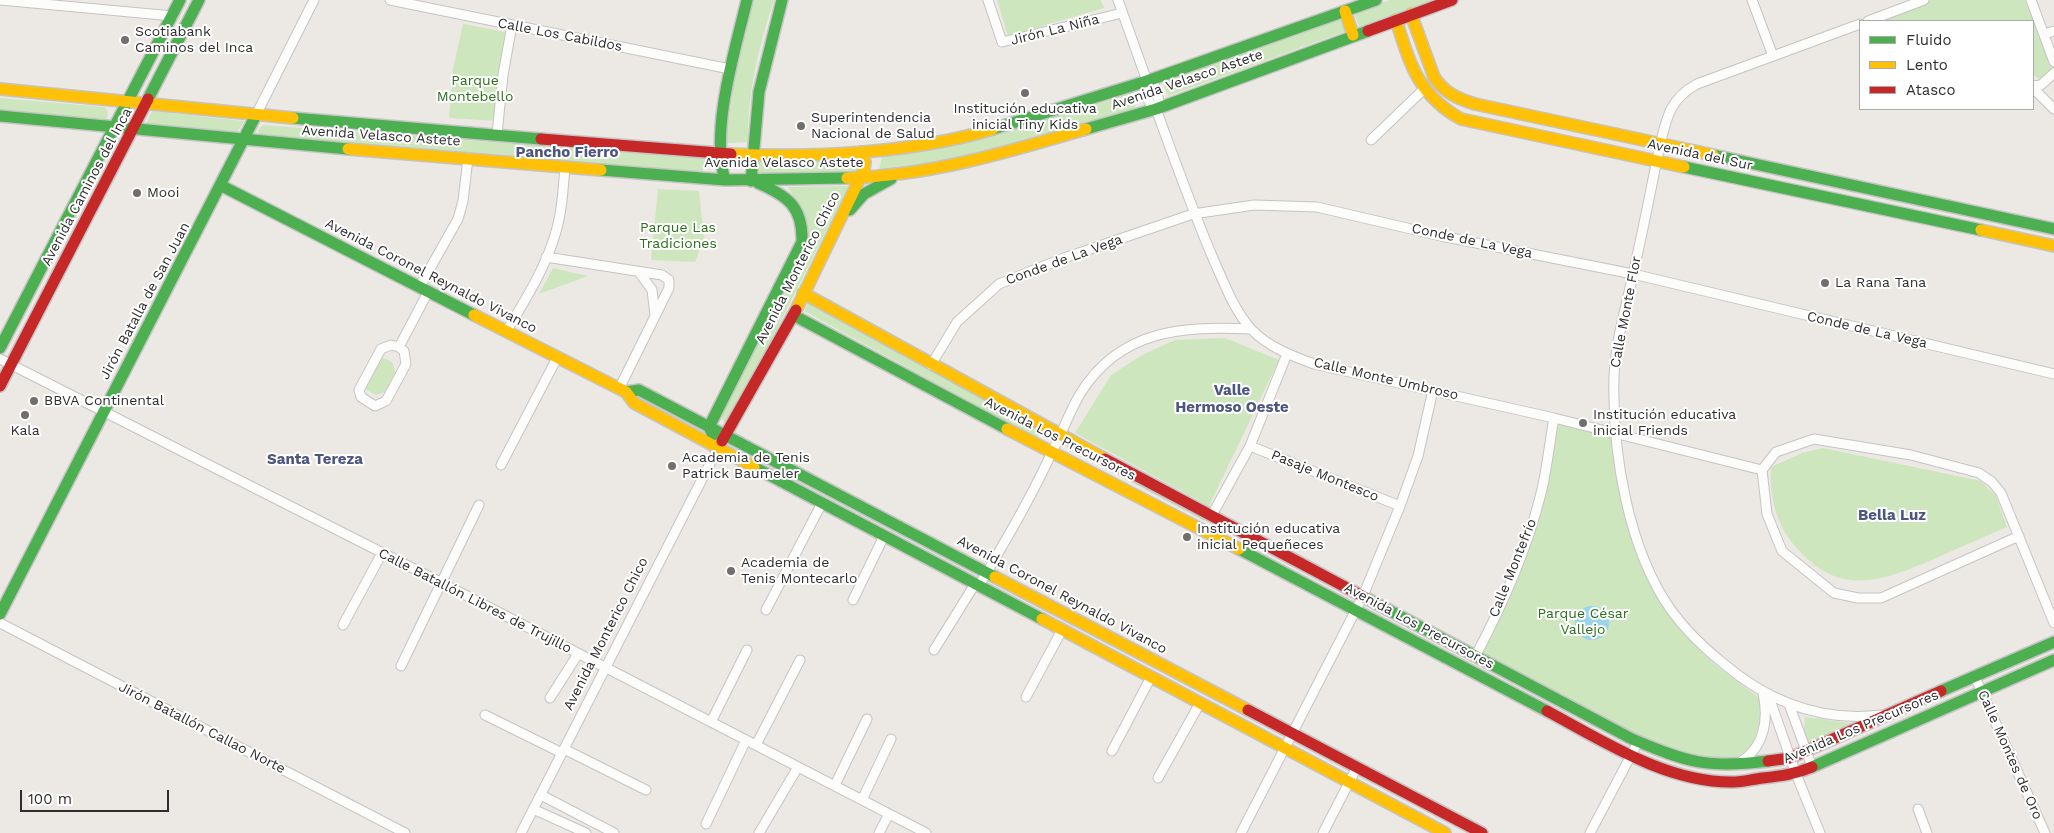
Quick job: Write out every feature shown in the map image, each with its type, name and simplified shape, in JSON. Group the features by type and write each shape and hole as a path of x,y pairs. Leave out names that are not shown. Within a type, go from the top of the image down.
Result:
{"street":[{"path":"0,0 173,16"},
{"path":"109,10 110,0"},
{"name":"Avenida Caminos del Inca","path":"0,348 180,0"},
{"name":"Avenida Caminos del Inca","path":"0,386 148,103 199,0"},
{"name":"Jirón Batalla de San Juan","path":"0,614 103,412 222,186 314,0"},
{"name":"Calle Los Cabildos","path":"390,0 730,69"},
{"path":"725,180 721,172 720,154 730,69 747,0"},
{"path":"751,181 759,92 782,0"},
{"name":"Jirón La Niña","path":"988,0 1002,42 1122,13"},
{"name":"Calle Monte Umbroso","path":"1118,0 1147,81 1144,89 1150,105 1156,109 1193,214 1231,300 1251,329 1287,354 1314,364 1554,418 1762,470"},
{"name":"Avenida Velasco Astete","path":"0,90 256,115 720,154 752,156 860,152 970,136 1147,81 1376,0"},
{"name":"Avenida Velasco Astete","path":"0,116 134,128 244,141 725,180 860,179 978,160 1156,109 1452,0"},
{"path":"1752,0 1773,56"},
{"path":"1871,20 1924,0"},
{"path":"2031,0 2054,62"},
{"path":"1344,11 1353,35"},
{"name":"Avenida del Sur","path":"1410,14 1432,70 1446,93 1475,104 2054,229"},
{"name":"Avenida del Sur","path":"1396,20 1423,90 1435,105 1461,119 2054,246"},
{"name":"Calle Monte Flor","path":"1859,24 1697,84 1682,92 1674,102 1667,118 1660,145 1621,326 1614,378 1616,433 1627,503 1638,542 1652,576 1670,609 1704,648 1766,695 1811,712 1862,717 1894,714"},
{"path":"497,134 503,75 512,25"},
{"name":"Calle Monte Flor","path":"1846,30 1859,29"},
{"path":"2044,34 2054,31"},
{"path":"2034,87 2041,85 2054,72"},
{"path":"2034,88 2054,109"},
{"path":"1371,140 1423,90"},
{"name":"Avenida Monterico Chico","path":"521,833 718,448 793,315 865,167 860,152"},
{"path":"399,347 458,219 463,201 468,158"},
{"path":"506,332 546,258 560,215 565,167"},
{"path":"828,244 848,212 864,194 904,173"},
{"name":"Avenida Monterico Chico","path":"709,427 733,384 802,242 801,222 792,203 784,195 751,181"},
{"name":"Avenida Coronel Reynaldo Vivanco","path":"222,186 623,390 634,403 1446,833"},
{"path":"1913,216 1917,199"},
{"name":"Conde de La Vega","path":"931,365 957,322 999,284 1064,258 1193,214 1254,205 1317,207 1441,236 1633,274 2054,374"},
{"path":"546,258 662,275 669,280 669,288 623,390"},
{"path":"639,272 652,290 656,316"},
{"name":"Avenida Los Precursores","path":"803,294 931,365 1475,657 1638,742 1676,757 1701,764 1732,766 1790,758 1894,714 2054,642"},
{"path":"1233,328 1240,313"},
{"name":"Avenida Los Precursores","path":"793,315 1052,453 1356,610 1631,756 1669,771 1708,780 1750,781 1796,774 2054,660"},
{"path":"934,650 987,573 1052,453 1081,392 1094,374 1113,357 1141,340 1179,330 1207,327 1251,329"},
{"path":"391,345 399,347 404,351 406,364 386,401 375,406 360,397 359,390 381,349 391,345"},
{"path":"1212,515 1250,446 1287,354"},
{"path":"501,465 557,358"},
{"name":"Calle Batallón Libres de Trujillo","path":"0,359 442,583 926,833"},
{"name":"Avenida Coronel Reynaldo Vivanco","path":"623,390 639,390 1482,833"},
{"path":"1241,833 1294,734 1363,596 1400,506 1418,456 1433,390"},
{"name":"Calle Montefrío","path":"1475,657 1530,534 1541,495 1554,418"},
{"path":"709,427 718,448"},
{"path":"2019,536 1881,598 1858,598 1834,593 1782,552 1767,514 1762,470 1776,452 1814,439 1911,455 1979,473 1996,488 2019,536 2054,623"},
{"name":"Pasaje Montesco","path":"1250,446 1400,506"},
{"path":"766,610 822,503"},
{"path":"401,666 479,506"},
{"path":"852,600 884,536"},
{"path":"343,625 382,553"},
{"name":"Jirón Batallón Callao Norte","path":"0,623 405,833"},
{"path":"1026,697 1062,630"},
{"path":"711,722 747,650"},
{"path":"1130,666 1138,652"},
{"path":"550,698 578,654"},
{"path":"756,745 800,660"},
{"path":"1112,751 1151,677"},
{"name":"Calle Montes de Oro","path":"1975,677 2045,833"},
{"path":"1766,695 1820,833"},
{"path":"1732,766 1752,754 1757,746 1766,722 1766,695"},
{"path":"1158,778 1200,703"},
{"path":"1790,704 1812,767"},
{"path":"485,715 646,790"},
{"path":"835,785 867,719"},
{"path":"862,800 891,739"},
{"path":"706,824 746,740"},
{"path":"1590,833 1638,742"},
{"path":"759,833 798,767"},
{"path":"1323,833 1357,767"},
{"path":"540,796 614,833"},
{"path":"533,809 586,833"},
{"path":"1918,809 1927,833"},
{"path":"879,833 889,814"}],"green space":[{"path":"754,0 774,0 755,70 748,124 748,142 726,143 735,72"},
{"path":"997,0 1101,0 1104,8 1008,36"},
{"path":"1390,0 1438,0 1359,27 1354,12"},
{"path":"1930,0 2025,0 2033,20 1875,20"},
{"path":"1341,18 1346,31 1168,96 1163,83"},
{"name":"Parque Montebello","path":"463,24 510,33 498,121 449,118 453,69"},
{"path":"2034,24 2051,68 2042,80 2034,76"},
{"path":"1132,94 1136,109 980,155 878,174 882,156 978,139"},
{"path":"0,98 105,107 108,113 107,120 101,122 0,113"},
{"path":"152,111 244,121 236,134 146,124"},
{"path":"263,125 706,158 702,173 260,137 258,130"},
{"path":"856,158 860,161 859,170 853,173 758,174 758,162 763,160"},
{"path":"849,186 730,422 725,423 721,416 799,261 804,217 788,187"},
{"name":"Parque Las Tradiciones","path":"658,189 699,191 704,239 695,262 651,260"},
{"path":"553,268 588,276 539,294"},
{"path":"808,303 1041,431 1037,438 804,311"},
{"path":"1225,338 1279,360 1209,506 1075,433 1111,375 1142,355 1175,340"},
{"path":"382,358 392,362 395,373 385,392 376,395 365,389 379,359"},
{"name":"Parque César Vallejo","path":"1559,424 1611,436 1622,494 1637,551 1648,578 1662,603 1679,628 1706,657 1759,698 1760,718 1755,738 1750,747 1737,757 1727,760 1710,759 1662,745 1591,713 1481,656 1522,564"},
{"path":"1074,445 1207,518 1204,521 1071,450"},
{"path":"1823,448 1981,481 1996,496 2007,527 1914,567 1878,579 1843,579 1827,573 1810,562 1788,537 1778,518 1771,488 1771,467 1802,453"},
{"path":"1805,717 1865,725 1809,745 1804,730"}],"water":[{"path":"1592,606 1599,607 1604,611 1608,616 1608,630 1604,635 1599,639 1592,640 1585,639 1580,635 1576,630 1575,623 1576,616 1580,611 1585,607"}],"traffic: fast":[{"path":"0,348 180,0"},
{"path":"148,99 199,0"},
{"path":"725,180 721,160 722,115 731,66 747,0"},
{"path":"751,181 759,92 782,0"},
{"path":"993,129 1147,81 1376,0"},
{"path":"1086,129 1156,109 1368,31"},
{"path":"0,614 256,115"},
{"path":"0,116 348,149"},
{"path":"293,118 541,139"},
{"path":"1713,155 2054,229"},
{"path":"1684,167 1981,230"},
{"path":"601,170 725,180 847,178"},
{"path":"850,210 864,194 891,179"},
{"path":"713,435 709,427 802,242 800,220 792,204 778,193 758,183"},
{"path":"222,186 474,315"},
{"path":"793,315 1007,429"},
{"path":"626,392 639,390 995,577"},
{"path":"754,467 1042,619"},
{"path":"1239,549 1547,711"},
{"path":"1364,597 1632,739 1651,747 1683,758 1713,764 1768,761"},
{"path":"1941,691 2054,642"},
{"path":"1812,767 2054,660"}],"traffic: slow":[{"path":"1345,11 1353,35"},
{"path":"1411,14 1434,77 1442,87 1457,97 1475,104 1713,155"},
{"path":"1396,20 1411,64 1425,89 1446,110 1461,119 1684,167"},
{"path":"0,89 293,118"},
{"path":"731,154 830,154 897,149 930,144 993,129"},
{"path":"847,178 908,173 938,168 998,154 1086,129"},
{"path":"348,149 601,170"},
{"path":"796,310 864,170 865,162 860,152"},
{"path":"1981,230 2054,246"},
{"path":"803,293 1105,459"},
{"path":"474,315 626,392 634,403 754,467"},
{"path":"1007,429 1239,549"},
{"path":"995,577 1248,710"},
{"path":"1042,619 1445,833"}],"traffic: jam":[{"path":"1368,31 1452,0"},
{"path":"0,386 148,99"},
{"path":"541,139 731,154"},
{"path":"722,441 796,310"},
{"path":"1105,459 1364,597"},
{"path":"1768,761 1790,758 1941,691"},
{"path":"1248,710 1482,833"},
{"path":"1547,711 1636,758 1684,776 1737,782 1788,774 1812,767"}],"place":[{"name":"Scotiabank Caminos del Inca","path":"125,40"},
{"name":"Institución educativa inicial Tiny Kids","path":"1025,93"},
{"name":"Superintendencia Nacional de Salud","path":"801,126"},
{"name":"Mooi","path":"137,193"},
{"name":"La Rana Tana","path":"1825,283"},
{"name":"BBVA Continental","path":"34,401"},
{"name":"Kala","path":"25,415"},
{"name":"Institución educativa inicial Friends","path":"1583,423"},
{"name":"Academia de Tenis Patrick Baumeler","path":"672,466"},
{"name":"Institución educativa inicial Pequeñeces","path":"1187,537"},
{"name":"Academia de Tenis Montecarlo","path":"731,571"}],"district":[{"name":"Pancho Fierro","path":"567,153"},
{"name":"Valle Hermoso Oeste","path":"1232,400"},
{"name":"Santa Tereza","path":"315,460"},
{"name":"Bella Luz","path":"1892,516"}]}
